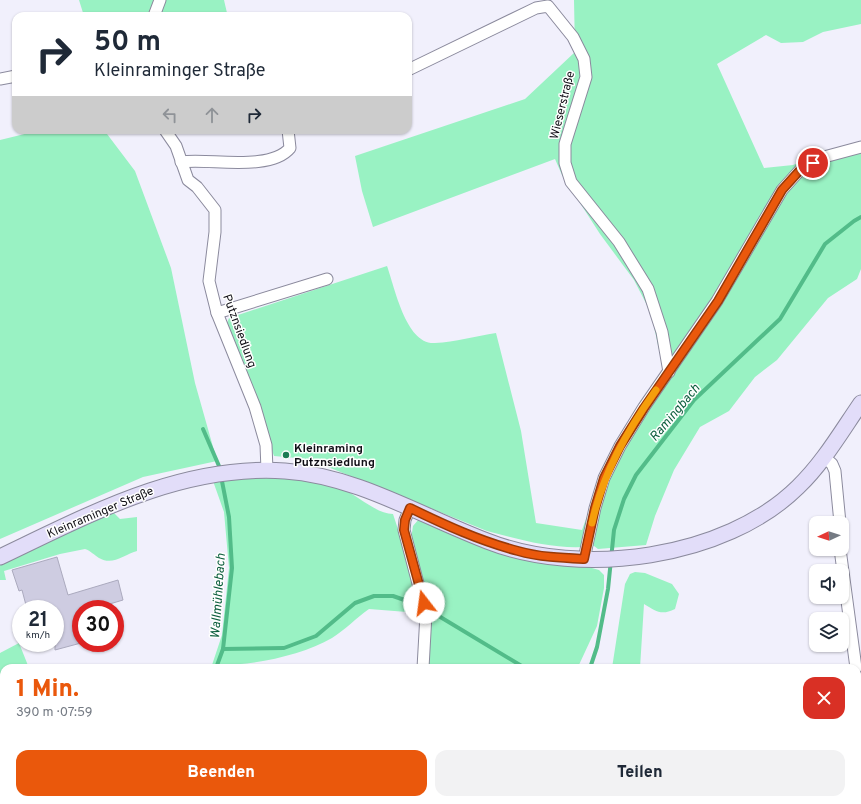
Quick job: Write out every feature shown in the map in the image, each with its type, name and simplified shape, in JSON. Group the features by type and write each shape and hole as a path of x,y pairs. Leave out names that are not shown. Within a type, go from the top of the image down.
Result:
{"main road":[{"name":"Kleinraminger Straße","path":"0,557 124,500 176,482 220,473 267,470 286,471 332,479 356,486 483,540 518,551 543,556 588,559 643,556 692,546 741,526 779,503 798,488 824,457 861,403"}],"street":[{"path":"156,12 160,0"},
{"name":"Wieserstraße","path":"412,68 536,8 548,6 573,37 584,59 586,77 565,144 565,163 572,182 619,242 648,289 662,332 669,372"},
{"path":"0,79 12,77"},
{"name":"Putznsiedlung","path":"168,134 176,146 188,180 197,187 215,210 215,232 209,281 217,313 255,407 266,445 267,470"},
{"path":"181,162 235,162 272,158 281,155 290,148 288,134"},
{"path":"588,559 595,508 604,478 620,446 644,408 718,301 782,190 801,169 824,157 861,147"},
{"path":"217,313 327,279"},
{"path":"824,457 832,464 835,471 839,516"},
{"path":"410,508 405,520 404,530 426,614 423,664"},
{"path":"841,556 855,664"}],"green space":[{"path":"79,0 224,0 227,12 83,12"},
{"path":"574,0 861,0 861,24 823,32 803,42 781,43 766,35 717,64 764,168 793,165 839,147 861,142 861,269 857,279 828,298 777,360 755,377 729,411 700,427 674,470 655,516 646,545 598,549 594,546 554,546 513,538 487,531 308,459 274,456 227,323 229,318 387,266 403,314 416,335 425,341 435,343 496,333 521,431 536,523 582,530 595,494 665,369 663,368 651,313 634,280 600,234 562,175 555,159 373,227 362,191 355,156 525,99 575,52"},
{"path":"25,134 107,134 135,171 171,268 195,383 217,461 143,477 0,539 0,140"},
{"path":"226,478 285,478 314,481 342,489 380,511 393,514 413,575 421,614 420,616 407,612 369,609 332,638 293,654 242,664 212,664 222,635 229,568 224,512 213,481"},
{"path":"113,512 120,519 137,517 137,551 109,561 99,558 85,549 60,554 4,571 6,580 0,580 0,561"},
{"path":"419,519 599,570 604,575 604,588 597,626 579,664 427,664 430,620 429,604 411,539 413,526"},
{"path":"635,572 645,573 672,584 679,594 675,609 670,611 659,612 644,604 640,664 613,664 625,584 630,574"},
{"path":"12,647 12,652 23,652 27,664 0,664 0,653"}],"building":[{"path":"57,557 68,595 118,580 123,600 72,600 72,645 64,648 64,600 25,600 22,590 19,591 12,570"}],"waterway":[{"name":"Ramingbach","path":"591,664 597,647 608,589 614,530 624,499 636,475 694,400 780,319 825,244 861,217"},
{"name":"Wallmühlebach","path":"203,429 219,466 229,517 232,568 223,649"},
{"name":"Ramingbach","path":"217,664 223,649 284,648 316,636 355,603 374,596 393,596 413,603"},
{"name":"Ramingbach","path":"437,615 518,664"}],"slow traffic":[{"path":"592,523 604,478 620,446 656,390"}],"place":[{"name":"Kleinraming Putznsiedlung","path":"286,455"}],"route":[{"path":"424,603 404,530 405,520 410,508 478,538 518,551 543,556 584,559 595,508 604,478 620,446 644,408 718,301 782,190 801,169 813,163"}]}
